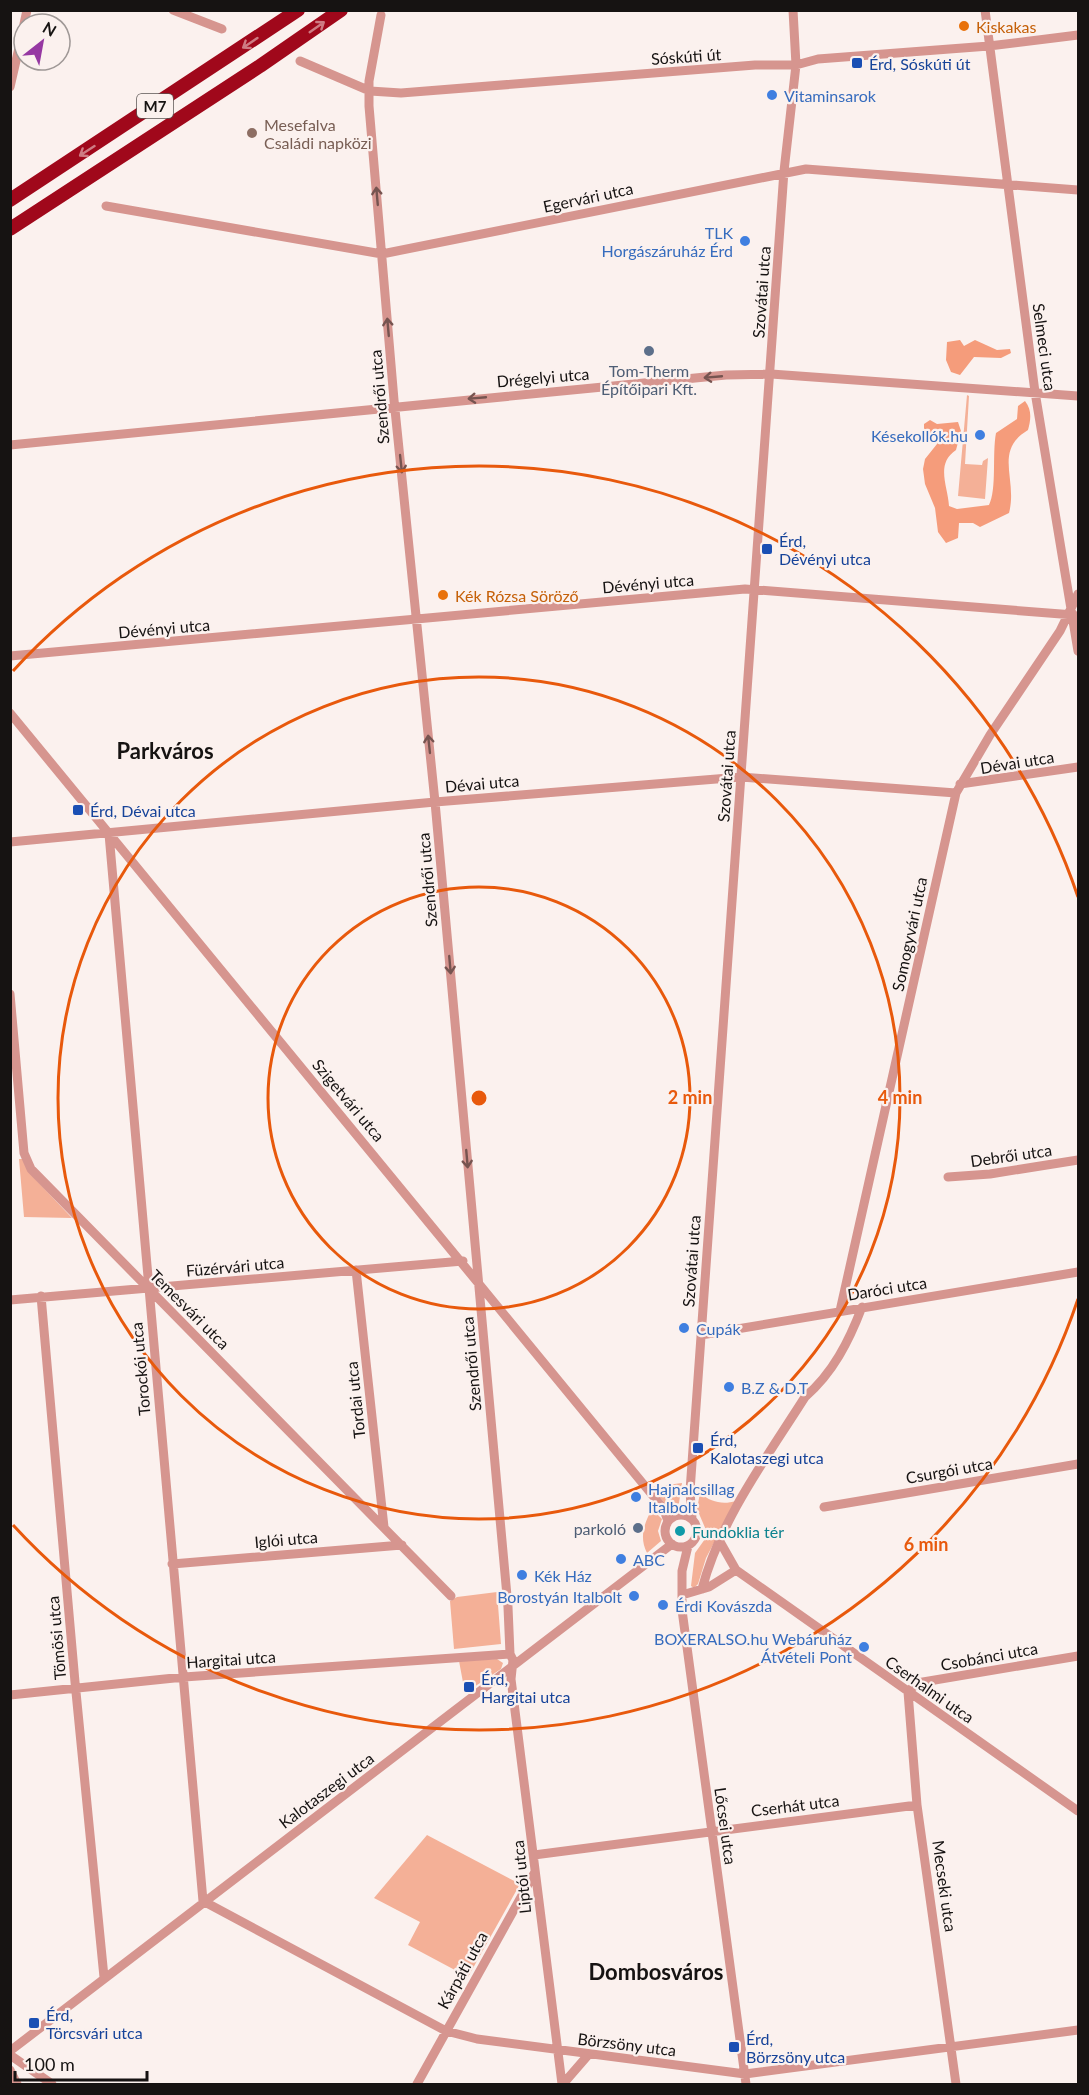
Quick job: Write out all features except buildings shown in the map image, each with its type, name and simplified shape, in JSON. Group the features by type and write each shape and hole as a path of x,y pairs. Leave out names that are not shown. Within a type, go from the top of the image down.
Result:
{"highway":[{"name":"M7","path":"10,200 298,10"},
{"name":"M7","path":"10,229 251,73 340,10"}],"street":[{"path":"173,10 222,29"},
{"name":"Szovátai utca","path":"690,1491 784,171 796,65 793,10"},
{"name":"Selmeci utca","path":"985,10 1035,392 1078,651"},
{"name":"Szendrői utca","path":"381,15 369,81 369,106 513,1667"},
{"name":"Sóskúti út","path":"300,61 370,91 401,93 755,65 796,65 818,59 989,46 1078,35"},
{"path":"10,87 13,72"},
{"name":"Egervári utca","path":"106,206 382,254 784,171 806,169 1078,190"},
{"name":"Drégelyi utca","path":"10,445 726,375 771,374 1078,396"},
{"name":"Dévényi utca","path":"10,656 416,616 755,590 1071,612"},
{"name":"Somogyvári utca","path":"840,1311 956,793 1050,648 1071,612 1078,594"},
{"name":"Szigetvári utca","path":"10,713 478,1279 663,1508 668,1521"},
{"name":"Dévai utca","path":"960,784 1078,767"},
{"name":"Dévai utca","path":"10,842 435,802 741,777 956,793"},
{"name":"Torockói utca","path":"109,834 203,1901"},
{"name":"Temesvári utca","path":"10,994 24,1153 37,1175 451,1596"},
{"name":"Debrői utca","path":"948,1177 990,1174 1078,1160"},
{"name":"Füzérvári utca","path":"10,1299 463,1261"},
{"name":"Tordai utca","path":"356,1270 384,1527"},
{"name":"Daróci utca","path":"701,1335 1078,1272"},
{"name":"Tömösi utca","path":"41,1296 75,1690 104,1977"},
{"path":"702,1589 719,1540 805,1397 817,1387 841,1353 861,1307"},
{"name":"Csurgói utca","path":"824,1507 1078,1464"},
{"path":"690,1491 692,1520 697,1528 696,1535 688,1546 672,1544 664,1530 668,1521 678,1515 690,1491"},
{"name":"Szigetvári utca","path":"663,1508 678,1515"},
{"path":"678,1515 692,1520"},
{"name":"Cserhalmi utca","path":"719,1540 736,1570 1078,1812"},
{"name":"Lőcsei utca","path":"672,1544 682,1571"},
{"name":"Kalotaszegi utca","path":"10,2053 104,1977 672,1544"},
{"name":"Iglói utca","path":"172,1564 402,1545"},
{"name":"Lőcsei utca","path":"688,1546 682,1571 682,1595 711,1831 746,2085"},
{"path":"682,1595 702,1589 736,1570"},
{"name":"Hargitai utca","path":"10,1695 184,1677 510,1653"},
{"name":"Csobánci utca","path":"908,1692 917,1683 1078,1656"},
{"name":"Liptói utca","path":"513,1667 511,1679 562,2085"},
{"name":"Mecseki utca","path":"908,1692 917,1805 956,2085"},
{"name":"Cserhát utca","path":"534,1855 917,1805"},
{"name":"Kárpáti utca","path":"417,2085 535,1872"},
{"name":"Börzsöny utca","path":"203,1901 446,2031 556,2050 745,2074 1078,2030"},
{"path":"10,2053 52,2085"},
{"path":"562,2085 589,2054"},
{"path":"10,2070 17,2085"}],"shaded area":[{"path":"960,340 964,346 975,340 997,350 1010,349 1011,353 1001,358 974,357 960,375 951,372 946,360 947,342"},
{"path":"967,395 969,396 965,464 982,465 983,461 988,458 985,499 958,496"},
{"path":"1025,401 1030,415 1028,430 1018,438 1009,457 1011,501 1009,513 980,527 973,523 959,523 958,538 946,543 938,532 935,508 925,484 923,469 925,459 937,444 936,438 924,432 924,424 930,420 937,424 958,422 961,431 956,450 946,462 944,469 949,506 957,509 989,505 993,490 996,433 1017,419 1018,406"},
{"path":"19,1159 24,1159 36,1180 72,1218 24,1217"},
{"path":"682,1483 679,1503 674,1508 666,1505 652,1487"},
{"path":"700,1493 717,1502 736,1501 706,1558 698,1584 694,1588 691,1586 695,1553 705,1539 706,1530 697,1509"},
{"path":"652,1509 662,1519 658,1531 661,1541 647,1553 643,1531"},
{"path":"497,1592 501,1644 454,1649 450,1601 457,1597"},
{"path":"497,1659 503,1663 501,1669 465,1693 459,1661"},
{"path":"427,1835 520,1884 468,1977 408,1945 420,1922 374,1898"}],"place":[{"name":"Kiskakas","path":"964,26"},
{"name":"Érd, Sóskúti út","path":"857,63"},
{"name":"Vitaminsarok","path":"772,95"},
{"name":"Mesefalva Családi napközi","path":"252,133"},
{"name":"TLK Horgászáruház Érd","path":"745,241"},
{"name":"Tom-Therm Építőipari Kft.","path":"649,351"},
{"name":"Késekollók.hu","path":"980,435"},
{"name":"Érd, Dévényi utca","path":"767,549"},
{"name":"Kék Rózsa Söröző","path":"443,595"},
{"name":"Érd, Dévai utca","path":"78,810"},
{"name":"Cupák","path":"684,1328"},
{"name":"B.Z & D.T","path":"729,1387"},
{"name":"Érd, Kalotaszegi utca","path":"698,1448"},
{"name":"Hajnalcsillag Italbolt","path":"636,1497"},
{"name":"parkoló","path":"638,1528"},
{"name":"Fundoklia tér","path":"680,1531"},
{"name":"ABC","path":"621,1559"},
{"name":"Kék Ház","path":"522,1575"},
{"name":"Borostyán Italbolt","path":"634,1596"},
{"name":"Érdi Kovászda","path":"663,1605"},
{"name":"BOXERALSO.hu Webáruház Átvételi Pont","path":"864,1647"},
{"name":"Érd, Hargitai utca","path":"469,1687"},
{"name":"Érd, Törcsvári utca","path":"34,2023"},
{"name":"Érd, Börzsöny utca","path":"734,2047"}],"district":[{"name":"Parkváros","path":"165,750"},
{"name":"Dombosváros","path":"656,1971"}]}
